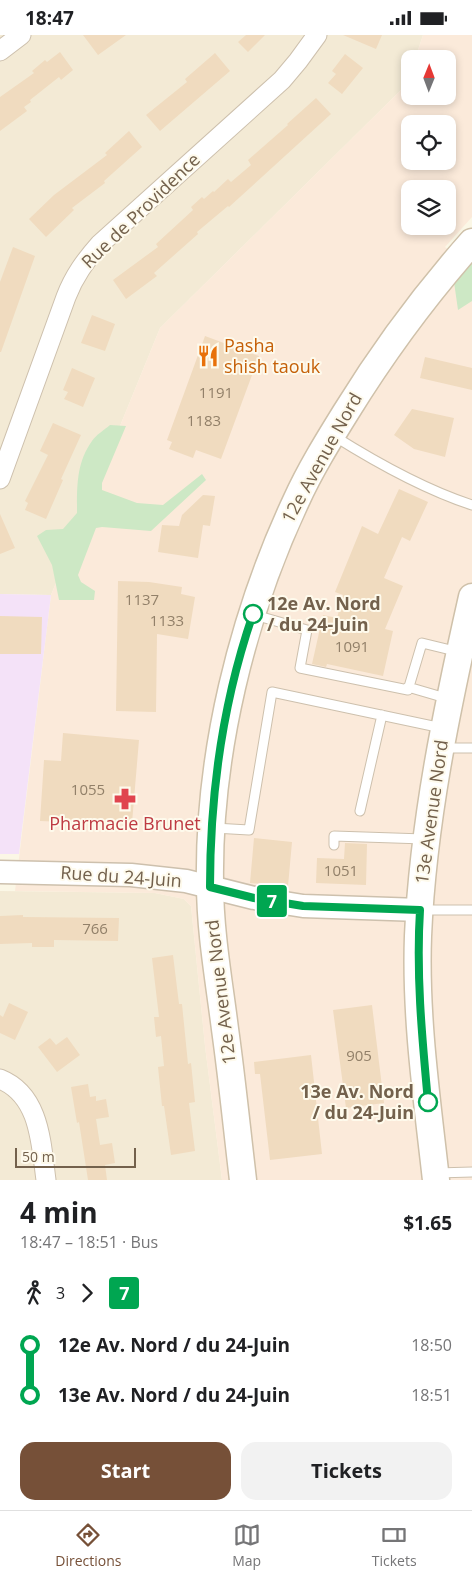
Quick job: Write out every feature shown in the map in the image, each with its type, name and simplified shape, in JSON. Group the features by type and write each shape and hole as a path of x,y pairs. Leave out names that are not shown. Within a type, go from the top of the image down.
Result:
{"main road":[{"name":"12e Avenue Nord","path":"243,1180 218,977 210,887 214,793 225,724 237,668 253,614 284,526 305,483 332,435 380,358 432,289 467,249"},
{"name":"13e Avenue Nord","path":"435,1176 421,1031 418,971 420,910 426,839 450,699 472,597"}],"street":[{"path":"0,51 20,35"},
{"name":"Rue de Providence","path":"0,479 66,297 79,269 100,244 282,80 317,35"},
{"name":"Rue du 24-Juin","path":"0,872 132,875 186,881 254,898 303,906 420,910"},
{"path":"0,1079 23,1095 31,1108 39,1129 46,1180"}],"lane":[{"path":"332,435 365,455 435,491 472,505"},
{"path":"253,614 307,630 300,668 408,690 422,643 460,652"},
{"path":"408,687 450,699"},
{"path":"212,828 249,829 272,692 382,715 472,748"},
{"path":"360,811 382,715"},
{"path":"334,845 334,836 426,839"},
{"path":"420,910 472,910"},
{"path":"435,1176 472,1172"}],"shaded area":[{"path":"0,35 423,35 418,50 401,50 401,90 160,328 51,595 0,594"},
{"path":"423,35 472,35 472,217 456,235 456,180 401,180 401,235 456,235 445,247 458,257 472,249 472,1180 222,1180 205,1046 191,906 184,899 155,893 15,891 51,595 160,328 401,90 401,105 456,105 456,50 418,50"},
{"path":"0,594 51,595 19,854 0,854"},
{"path":"0,891 155,893 184,899 191,906 205,1046 222,1180 0,1180"}],"green space":[{"path":"472,262 472,301 458,310 454,282"},
{"path":"110,425 126,426 102,483 102,490 137,503 163,505 202,474 206,480 151,531 96,528 78,575 81,582 95,591 94,600 59,600 52,565 37,536 46,530 63,529 77,513 78,476 83,458 94,439"}],"building":[{"path":"83,35 126,35 98,55"},
{"path":"246,35 265,35 248,52 238,42"},
{"path":"343,35 382,35 376,49"},
{"path":"60,52 73,70 61,80 59,77 30,100 31,102 24,107 27,111 0,131 0,97 34,73 32,71 45,60 47,62"},
{"path":"215,53 230,71 160,131 146,115 187,82 185,79"},
{"path":"345,54 363,68 342,94 328,83 336,74 332,71"},
{"path":"316,98 331,114 229,207 197,232 198,234 154,273 157,276 126,299 113,280 158,247 156,244 193,210 191,207 202,197 204,199 228,179 231,182 251,165 248,160"},
{"path":"129,131 142,147 104,181 105,183 72,208 74,210 46,237 29,219 54,195 107,155 105,153"},
{"path":"13,247 35,256 0,352 0,282"},
{"path":"92,315 115,324 105,351 81,343"},
{"path":"205,336 259,356 221,459 196,450 193,458 169,449 172,442 167,440"},
{"path":"425,357 472,368 472,390 420,378"},
{"path":"72,368 95,378 83,407 64,399 68,392 63,390"},
{"path":"412,409 454,418 445,457 414,449 394,435"},
{"path":"53,423 81,435 61,479 63,480 46,519 25,510 28,503 25,501 48,455 40,451"},
{"path":"399,489 428,502 410,541 402,537 384,578 403,586 385,629 393,631 383,676 327,664 326,667 312,664 323,615 337,618 343,595 335,592 362,526 378,534"},
{"path":"203,495 215,496 210,526 203,525 198,558 158,552 162,525 179,526 182,515"},
{"path":"0,514 15,548 0,554"},
{"path":"118,581 149,582 182,587 181,594 195,597 188,639 157,634 156,712 116,711"},
{"path":"0,616 42,617 41,654 0,654"},
{"path":"63,733 139,740 132,823 90,820 90,823 40,821 44,760 61,761"},
{"path":"254,838 292,842 288,886 250,883"},
{"path":"345,843 367,844 366,885 316,883 317,858 344,859"},
{"path":"23,915 23,917 119,918 118,941 54,940 54,947 32,947 32,943 0,944 0,916"},
{"path":"173,955 179,1004 182,1004 188,1064 191,1063 195,1102 189,1103 195,1151 171,1155 164,1106 162,1106 158,1067 164,1066 161,1036 156,1037 154,1017 159,1017 152,958"},
{"path":"9,1003 28,1012 15,1040 0,1033 0,1015 3,1017"},
{"path":"372,1005 384,1103 346,1108 333,1010"},
{"path":"67,1037 80,1055 57,1072 38,1047 50,1038 56,1045"},
{"path":"311,1055 322,1154 270,1160 260,1074 255,1074 254,1062"},
{"path":"88,1084 90,1097 96,1096 96,1101 106,1099 109,1117 96,1119 100,1145 112,1143 115,1163 105,1165 107,1180 88,1180 79,1122 77,1123 71,1087"}],"bus line":[{"name":"7","path":"253,614 237,668 219,761 214,793 210,887 254,898 303,906 420,910 418,971 421,1031 428,1102"}],"place":[{"name":"Pasha shish taouk","path":"208,356"},
{"name":"12e Av. Nord / du 24-Juin","path":"253,614"},
{"name":"Pharmacie Brunet","path":"125,799"},
{"name":"13e Av. Nord / du 24-Juin","path":"428,1102"}]}
